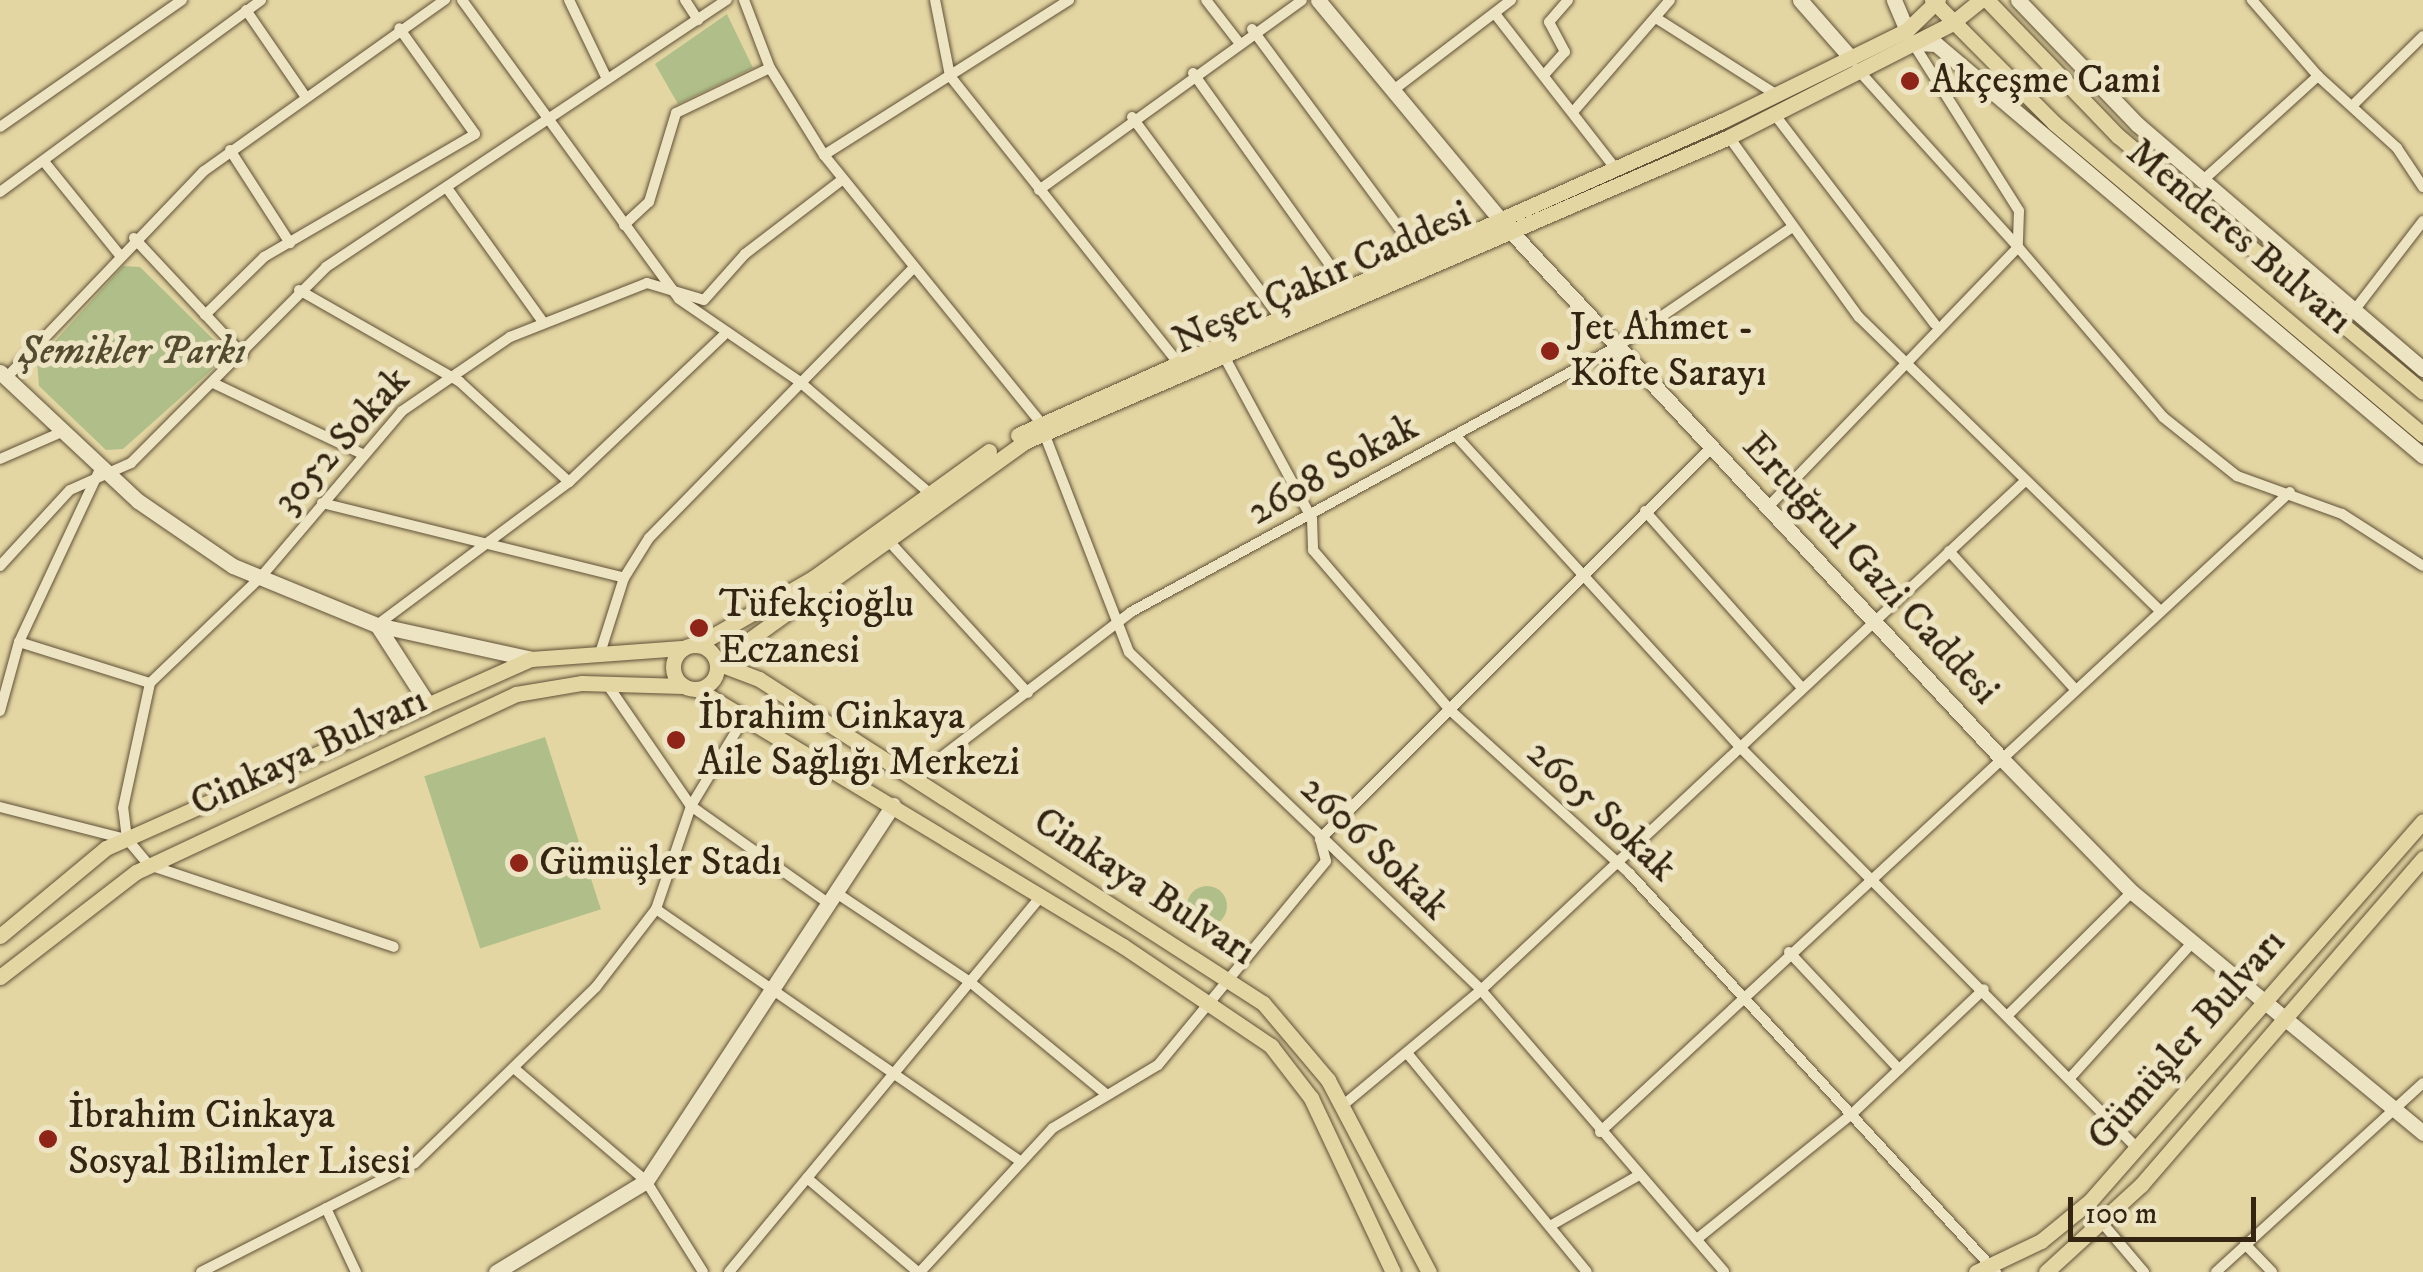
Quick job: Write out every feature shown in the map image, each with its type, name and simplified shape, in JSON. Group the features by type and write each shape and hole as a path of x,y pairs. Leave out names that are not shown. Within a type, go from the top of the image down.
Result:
{"main road":[{"name":"Ertuğrul Gazi Caddesi","path":"1318,0 1396,88 1507,227 2003,760 2132,892 2278,1019 2423,1134"},
{"path":"1800,0 1851,58"},
{"path":"1894,0 1910,37 1936,44 2423,456"},
{"name":"Neşet Çakır Caddesi","path":"690,646 813,578 927,491 1043,428 1178,363 1420,256 1507,227 1616,169 1851,58 1952,24 1984,0"},
{"name":"Menderes Bulvarı","path":"1984,0 2118,136 2423,392"},
{"path":"2018,0 2201,182 2423,370"},
{"name":"Neşet Çakır Caddesi","path":"690,688 713,680 717,663 886,537 1043,428 1226,358 1507,227 1775,115 1859,74 1910,37 1935,1"},
{"name":"Menderes Bulvarı","path":"1935,1 1952,24 2054,124 2423,435"},
{"path":"3,375 100,469 260,578 376,625 531,659"},
{"path":"376,625 428,704"},
{"path":"690,646 672,668 690,688"},
{"name":"Cinkaya Bulvarı","path":"0,936 60,882 127,839 531,659 602,650 690,646 914,778 1225,977 1295,1035 1342,1106 1428,1272"},
{"name":"Cinkaya Bulvarı","path":"0,977 90,898 149,865 516,694 607,684 690,688 747,714 1216,1004 1271,1046 1311,1098 1393,1272"},
{"path":"496,1272 520,1266 646,1181 894,805"},
{"name":"Gümüşler Bulvarı","path":"1988,1270 2041,1241 2138,1149 2260,1003 2423,821"},
{"name":"Gümüşler Bulvarı","path":"2046,1272 2104,1225 2278,1019 2423,858"}],"street":[{"path":"0,127 182,0"},
{"path":"0,192 46,164 261,0"},
{"path":"3,375 134,238 230,150 399,28 445,0"},
{"path":"462,0 552,118 672,291 723,336 800,382 927,491"},
{"path":"570,0 608,78"},
{"path":"684,0 698,20"},
{"path":"0,566 100,469 131,463 216,384 300,290 727,0"},
{"name":"2606 Sokak","path":"744,0 770,68 824,155 911,270 1043,428 1129,652 1481,990 1724,1272"},
{"path":"934,0 950,76 1178,363"},
{"path":"824,155 1070,0"},
{"path":"1206,0 1237,40"},
{"path":"1038,190 1252,29 1302,0"},
{"path":"1396,88 1511,0"},
{"path":"1544,75 1565,52 1549,22 1568,0"},
{"path":"1573,112 1670,0"},
{"path":"2252,0 2318,76 2354,105 2423,187"},
{"path":"246,10 305,96"},
{"path":"1496,15 1616,169"},
{"path":"1656,18 1777,95"},
{"path":"205,315 290,243 475,134 399,28"},
{"path":"1252,29 1420,256"},
{"path":"2354,105 2423,36"},
{"path":"1768,507 1909,368 1935,324 2018,247 2019,211 1910,37"},
{"path":"1851,58 1859,74 2018,247 2163,417 2236,476 2290,492 2423,566"},
{"path":"624,226 649,202 676,114 770,68"},
{"path":"1193,73 1348,290"},
{"path":"2201,182 2318,76"},
{"path":"1775,115 1935,324"},
{"path":"1132,116 1282,319"},
{"path":"1729,137 1792,228 1909,368 2159,610"},
{"path":"230,150 290,243"},
{"path":"46,164 119,254"},
{"name":"3052 Sokak","path":"150,683 260,578 360,453 442,376 543,322 647,284 704,300 745,254 842,179"},
{"path":"447,188 543,322"},
{"path":"2352,313 2423,221"},
{"name":"2608 Sokak","path":"914,778 1118,628 1131,612 1312,519 1618,346 1792,228"},
{"path":"134,238 243,355"},
{"path":"602,650 624,578 649,538 911,270"},
{"path":"300,290 442,376 460,382 569,482"},
{"path":"376,625 569,482 723,336"},
{"name":"2605 Sokak","path":"1226,358 1312,519 1312,550 1450,710 1743,995 1853,1113 1988,1270"},
{"path":"216,384 360,453"},
{"path":"0,459 64,431"},
{"path":"1456,437 1738,746 1871,875 2138,1149"},
{"path":"808,1178 919,1272 1021,1162 1106,1094 1158,1065 1216,1004 1225,977 1326,861 1320,838 1712,447"},
{"path":"0,711 19,642 100,469"},
{"path":"1342,1106 1481,990 2026,480"},
{"path":"1600,1132 1871,875 2003,760 2159,610 2290,492"},
{"path":"322,504 624,578"},
{"path":"1645,511 1801,687"},
{"path":"886,537 1028,693"},
{"path":"1949,552 2076,690"},
{"path":"19,642 150,683 123,808 127,839 149,865 394,946"},
{"path":"607,684 691,806 970,982 1106,1094"},
{"path":"201,1272 414,1163 515,1069 630,951 656,909 691,806 747,714"},
{"path":"0,807 127,839"},
{"path":"2008,1014 2132,892"},
{"path":"729,1272 1041,896"},
{"path":"656,909 1021,1162"},
{"path":"2070,1078 2192,944"},
{"path":"1789,952 1899,1069"},
{"path":"1697,1239 1853,1113 1984,989"},
{"path":"1407,1053 1587,1272"},
{"path":"515,1069 646,1181 703,1272"},
{"path":"2216,1272 2423,1083"},
{"path":"1550,1226 1638,1175"},
{"path":"326,1208 356,1272"},
{"path":"2104,1225 2144,1272"},
{"path":"2244,1244 2272,1272"}],"green space":[{"path":"727,14 753,68 678,104 655,64"},
{"name":"Şemikler Parkı","path":"123,266 140,267 216,342 215,367 123,449 106,450 39,386 37,361"},
{"name":"Gümüşler Stadı","path":"545,737 601,909 480,948 424,776"},
{"path":"1207,886 1221,892 1227,906 1221,920 1207,926 1193,920 1187,906 1193,892"}],"place":[{"name":"Akçeşme Cami","path":"1910,81"},
{"name":"Jet Ahmet - Köfte Sarayı","path":"1550,351"},
{"name":"Tüfekçioğlu Eczanesi","path":"699,628"},
{"name":"İbrahim Cinkaya Aile Sağlığı Merkezi","path":"676,740"},
{"name":"Gümüşler Stadı","path":"519,863"},
{"name":"İbrahim Cinkaya Sosyal Bilimler Lisesi","path":"48,1139"}]}
